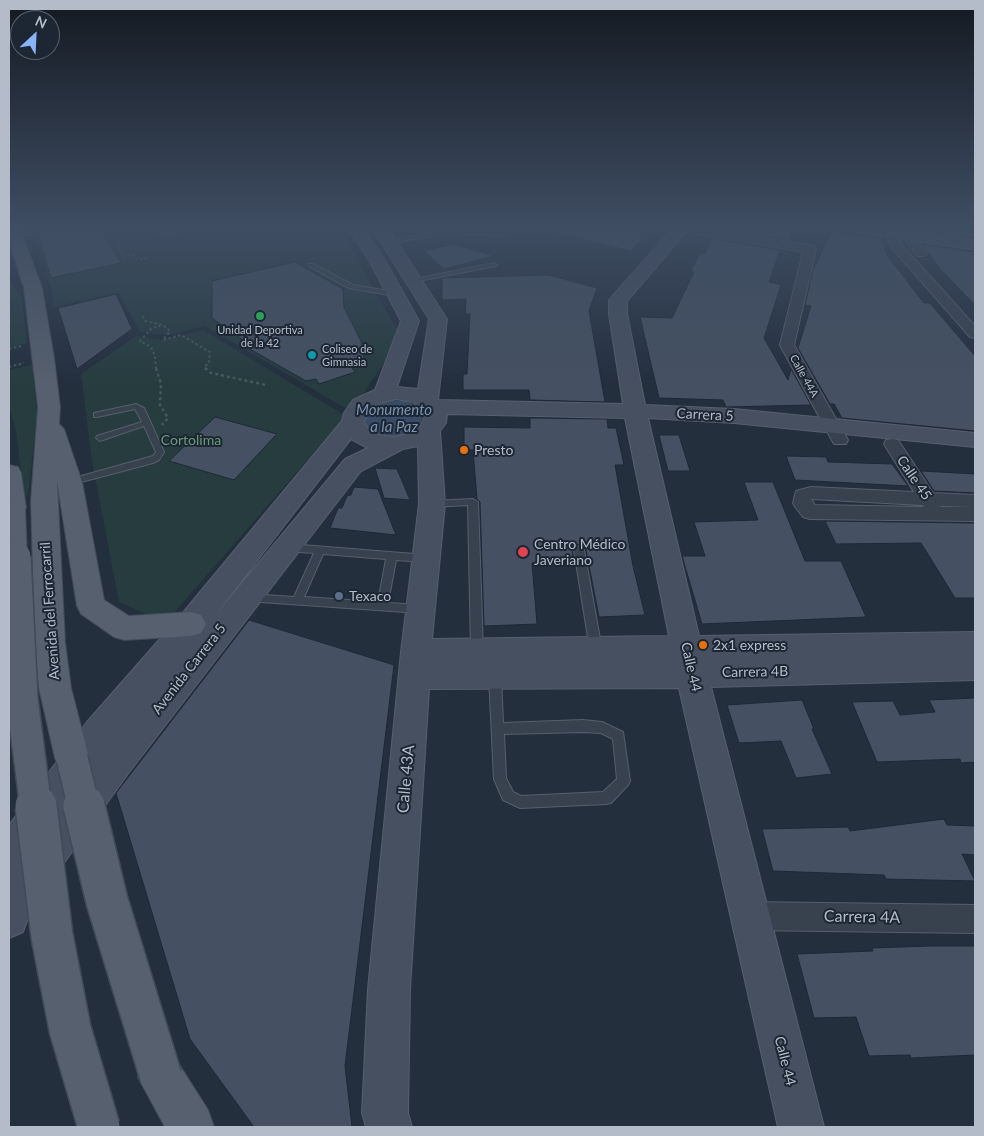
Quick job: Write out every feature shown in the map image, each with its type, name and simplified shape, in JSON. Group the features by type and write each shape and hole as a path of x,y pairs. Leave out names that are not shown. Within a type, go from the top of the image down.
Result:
{"main road":[{"path":"29,278 33,288 42,341 49,407 48,425 56,431 42,497 91,606 124,628 191,624"},
{"name":"Avenida del Ferrocarril","path":"9,472 42,497 50,643 55,688 108,901 161,1077 191,1127"},
{"name":"Avenida del Ferrocarril","path":"42,497 22,698 52,936 70,1029 99,1127"}],"street":[{"path":"384,394 410,321 386,278"},
{"name":"Calle 44","path":"637,278 618,300 618,314 636,416 689,661 801,1127"},
{"name":"Calle 44A","path":"803,278 787,346 836,434"},
{"path":"925,278 975,334"},
{"path":"945,278 975,316"},
{"path":"413,280 438,319 431,415 414,440 395,444 368,439 360,435 353,422 355,413 361,405 384,394 408,394 431,415"},
{"name":"Carrera 5","path":"431,415 636,416 836,434 975,440"},
{"name":"Calle 43A","path":"389,1127 385,1113 389,989 421,610 409,556 432,504 431,415"},
{"name":"Avenida Carrera 5","path":"9,854 99,733 191,624 353,422"},
{"name":"Carrera 5","path":"836,434 892,444 975,453"},
{"name":"Avenida Carrera 5","path":"9,918 14,900 115,763 353,465 395,444"},
{"name":"Calle 45","path":"892,444 932,505"},
{"path":"975,502 932,505 810,512 802,503 802,495 811,493 932,505 975,514"},
{"name":"Carrera 4B","path":"415,664 495,676 689,661 975,644"},
{"name":"Carrera 4B","path":"415,664 478,651 596,650 689,661 975,667"},
{"name":"Carrera 4A","path":"749,916 975,919"}],"lane":[{"path":"335,278 351,287 395,294"},
{"path":"413,280 424,278"},
{"path":"42,497 156,458 160,452 140,408 136,406 97,415"},
{"path":"100,438 146,423"},
{"path":"432,504 473,502 478,651"},
{"path":"286,548 409,556 382,607"},
{"path":"296,601 320,550"},
{"path":"579,550 596,650"},
{"path":"246,598 421,610"},
{"path":"495,676 500,779 508,796 520,802 606,798 624,781 619,736 602,728 583,726 499,729"}],"path":[{"path":"143,316 145,321 163,325 170,331 169,335 163,340 181,335 210,352 209,362 204,367 212,373 266,385"},
{"path":"151,432 168,418 160,404 161,384 156,371 155,356 151,347 140,341 152,328 163,325"}],"green space":[{"path":"9,278 22,299 27,343 9,348"},
{"path":"48,278 368,278 398,330 385,361 362,396 345,408 205,326 169,335 140,332 119,293 53,307 52,292"},
{"name":"Cortolima","path":"203,330 346,416 165,623 119,602 92,461 81,374 136,336 163,340"},
{"path":"32,365 37,413 28,495 24,496 16,431 9,405 9,370"}],"water":[{"name":"Monumento a la Paz","path":"387,400 405,401 416,405 423,415 420,426 409,434 397,437 382,437 370,431 364,419 368,411"}],"building":[{"path":"225,278 323,278 343,289 344,307 361,341 365,363 352,368 355,372 319,384 316,379 306,381 248,348 253,347 212,318 212,281"},
{"path":"442,278 559,278 597,288 589,311 605,402 530,400 529,390 463,390 463,374 467,374 470,314 465,314 466,299 442,300"},
{"path":"691,278 770,278 769,282 781,285 764,338 788,380 791,369 811,405 726,407 723,400 659,398 640,317 672,318"},
{"path":"811,278 905,278 924,303 930,303 975,356 975,431 842,418 834,404 830,404 798,348 811,306 805,305"},
{"path":"949,278 975,278 975,305"},
{"path":"116,294 132,329 77,369 58,308"},
{"name":"Cortolima","path":"215,417 277,434 234,480 169,461"},
{"path":"530,418 607,419 608,428 616,428 624,465 615,465 633,566 645,615 599,617 586,550 579,544 572,550 574,563 532,563 537,624 484,626 480,502 477,499 473,450 464,450 464,427 530,428"},
{"path":"659,435 679,435 690,471 668,471"},
{"path":"786,456 826,457 828,462 892,464 908,486 795,480"},
{"path":"375,468 397,469 410,500 384,498"},
{"path":"921,471 975,474 975,493 934,491"},
{"path":"744,482 773,482 805,561 841,561 866,617 702,624 682,556 705,556 694,522 758,520"},
{"path":"354,487 378,489 396,535 330,528 338,508 342,508 347,496 351,495"},
{"path":"825,521 975,523 975,598 955,598 921,543 836,544"},
{"path":"249,620 394,665 345,1066 352,1127 254,1127 190,1039 116,793"},
{"path":"975,698 975,762 961,763 960,759 877,762 852,702 893,701 900,715 935,712 929,700"},
{"path":"802,700 814,729 812,729 832,774 796,778 781,741 739,743 727,705"},
{"path":"944,819 947,825 975,826 975,855 962,854 975,881 886,879 884,875 773,871 762,829 848,827 850,831"},
{"path":"975,946 975,1055 911,1058 910,1055 869,1056 856,1017 814,1018 797,954 873,951 872,948"}],"place":[{"name":"Unidad Deportiva de la 42","path":"260,316"},
{"name":"Coliseo de Gimnasia","path":"312,355"},
{"name":"Presto","path":"464,450"},
{"name":"Centro Médico Javeriano","path":"523,552"},
{"name":"Texaco","path":"339,596"},
{"name":"2x1 express","path":"703,645"}]}
